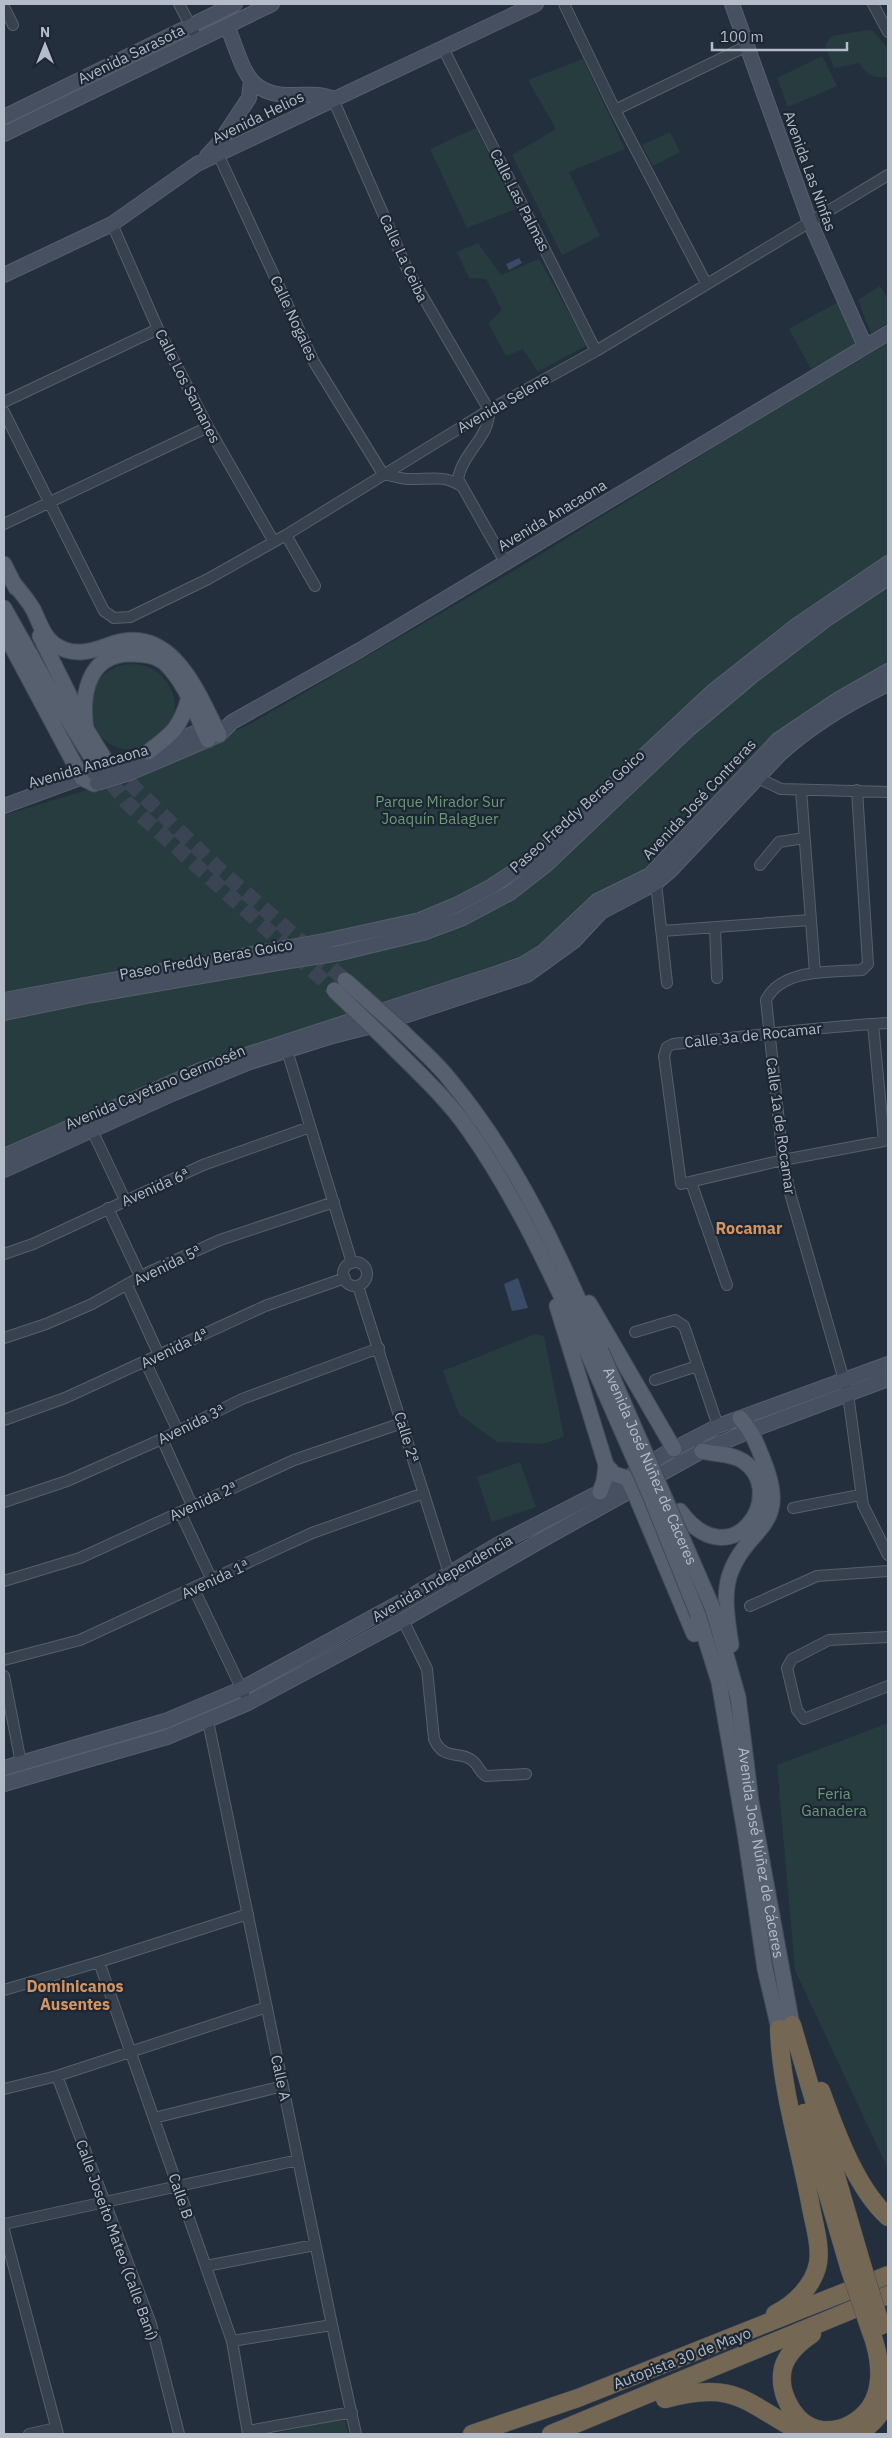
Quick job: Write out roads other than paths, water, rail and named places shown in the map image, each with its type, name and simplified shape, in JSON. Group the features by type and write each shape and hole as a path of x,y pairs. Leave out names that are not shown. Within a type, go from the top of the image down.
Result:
{"highway":[{"path":"786,2027 800,2038 847,2155 877,2206 888,2217"},
{"path":"786,2027 875,2328 880,2367 876,2395 866,2413 844,2428 820,2430 806,2424 793,2412 781,2382 783,2366 790,2353 802,2341 836,2318"},
{"path":"700,2351 782,2311 802,2294 815,2272 818,2262 819,2251 780,2066 786,2027"},
{"name":"Autopista 30 de Mayo","path":"472,2434 578,2398 888,2275"},
{"name":"Autopista 30 de Mayo","path":"551,2434 590,2420 888,2296"},
{"path":"875,2328 888,2349"},
{"path":"590,2420 688,2392 709,2390 738,2396 804,2434"},
{"path":"855,2434 874,2423 888,2399"}],"main road":[{"name":"Avenida Sarasota","path":"4,117 236,4"},
{"name":"Avenida Sarasota","path":"4,134 272,4"},
{"name":"Avenida Helios","path":"4,275 112,224 198,164 536,4"},
{"name":"Avenida Las Ninfas","path":"732,4 810,222 865,346"},
{"path":"227,26 251,81 261,90 270,94 313,95 333,99"},
{"path":"198,164 220,142 238,117 249,98 251,81"},
{"name":"Avenida Anacaona","path":"4,807 95,774 130,766 211,733 232,722 360,650 888,333"},
{"name":"Paseo Freddy Beras Goico","path":"4,1000 329,940 420,920 456,905 499,881 537,856 712,692 797,625 888,563"},
{"path":"4,564 86,729"},
{"name":"Paseo Freddy Beras Goico","path":"4,1013 92,995 340,953 423,933 463,918 510,893 546,865 690,728 745,682 828,618 888,578"},
{"path":"12,581 32,607 46,636 60,648 83,653 110,644 136,640 148,641 160,646 182,666 211,733"},
{"path":"4,608 95,774"},
{"path":"4,632 95,774"},
{"path":"95,774 86,729 84,694 90,679 99,666 111,657 129,654 148,654 164,662 189,697 211,733"},
{"name":"Avenida José Contreras","path":"375,1019 527,975 574,941 601,912 656,883 698,844 786,733 839,699 888,671"},
{"name":"Avenida José Contreras","path":"375,1019 523,964 543,952 597,901 650,875 753,774 796,740 860,698 888,684"},
{"path":"148,752 179,726 189,697"},
{"name":"Avenida Anacaona","path":"130,766 148,752 211,733"},
{"name":"Avenida José Núñez de Cáceres","path":"345,980 402,1031 450,1079 496,1140 523,1184 553,1241 595,1354 698,1615 719,1682 745,1833 765,1969 786,2027"},
{"name":"Avenida José Núñez de Cáceres","path":"334,990 386,1040 468,1128 507,1190 595,1354 627,1407 712,1610 738,1696 751,1801 786,2027"},
{"name":"Avenida Cayetano Germosén","path":"4,1156 90,1125 285,1046 375,1019"},
{"name":"Avenida Cayetano Germosén","path":"4,1170 90,1125"},
{"path":"553,1241 674,1449"},
{"path":"537,1243 606,1465 604,1482 600,1492"},
{"name":"Avenida Independencia","path":"4,1784 167,1737 248,1703 403,1620 540,1541 630,1484 674,1449 718,1426 888,1364"},
{"name":"Avenida Independencia","path":"4,1768 164,1721 242,1689 533,1527 600,1492 630,1484 752,1430 888,1379"},
{"path":"627,1407 680,1511 697,1530 706,1536 718,1538 739,1533 748,1527 758,1508 760,1488 752,1468 742,1460 702,1451"},
{"path":"738,1696 726,1590 742,1550 768,1520 774,1502 772,1483 752,1430 740,1418"},
{"path":"606,1465 614,1474 630,1484 722,1702"},
{"path":"533,1527 540,1541"}],"street":[{"path":"179,4 198,40"},
{"path":"564,4 615,110 706,283"},
{"path":"873,4 888,32"},
{"path":"4,8 13,25"},
{"path":"615,110 747,46"},
{"name":"Calle Las Palmas","path":"443,48 596,351"},
{"name":"Calle La Ceiba","path":"333,99 408,271 488,410"},
{"name":"Calle Nogales","path":"218,154 314,362 383,474"},
{"name":"Avenida Selene","path":"50,503 104,611 114,618 130,617 274,542 488,410 596,351 888,175"},
{"name":"Calle Los Samanes","path":"112,224 158,329 208,427 274,542"},
{"path":"4,402 158,329"},
{"path":"488,410 488,424 460,468 458,479 505,562"},
{"path":"4,412 50,503"},
{"path":"4,524 208,427"},
{"path":"383,474 408,479 442,477 461,486"},
{"path":"286,535 315,586"},
{"path":"753,774 781,788 888,792"},
{"path":"801,790 815,973"},
{"name":"Calle 1a de Rocamar","path":"857,790 868,964 862,970 815,973 793,978 771,991 766,1000 768,1035 783,1160 790,1193 845,1380 860,1495 866,1514 881,1538 888,1555"},
{"path":"760,866 779,842 804,838"},
{"path":"656,883 667,983"},
{"path":"662,930 810,920"},
{"path":"715,927 717,978"},
{"name":"Calle 3a de Rocamar","path":"727,1285 686,1183 664,1056 667,1047 673,1044 888,1023"},
{"path":"686,1183 783,1160 886,1141 873,1024"},
{"path":"285,1046 352,1263"},
{"path":"90,1125 125,1200"},
{"name":"Avenida 6ª","path":"4,1254 33,1244 203,1165 310,1127"},
{"name":"Avenida 5ª","path":"4,1338 46,1324 92,1304 140,1276 220,1240 334,1202"},
{"path":"108,1208 140,1276"},
{"path":"352,1263 360,1264 367,1271 366,1280 358,1286 352,1286 345,1278 344,1271 352,1263"},
{"name":"Avenida 4ª","path":"4,1420 66,1398 258,1309 345,1278"},
{"path":"127,1285 159,1355"},
{"name":"Calle 2ª","path":"358,1286 454,1589"},
{"path":"635,1332 676,1320 680,1322 718,1426"},
{"name":"Avenida 3ª","path":"4,1502 67,1481 162,1439 211,1413 272,1387 379,1348"},
{"path":"146,1361 178,1431"},
{"path":"655,1380 697,1366"},
{"name":"Avenida 2ª","path":"4,1581 80,1558 294,1460 402,1423"},
{"path":"162,1439 192,1506"},
{"name":"Avenida 1ª","path":"4,1660 80,1640 341,1521 424,1493"},
{"path":"793,1508 860,1495"},
{"path":"180,1512 212,1580"},
{"path":"750,1606 817,1576 888,1571"},
{"path":"194,1589 248,1703"},
{"path":"403,1620 427,1669 434,1738 437,1746 444,1752 473,1761 486,1776 526,1774"},
{"path":"888,1637 837,1638 822,1643 792,1659 787,1668 797,1710 804,1719 888,1686"},
{"path":"4,1676 21,1763"},
{"name":"Calle A","path":"208,1721 315,2246 356,2434"},
{"path":"4,1990 99,1962 248,1914"},
{"name":"Calle B","path":"99,1962 232,2340 248,2433"},
{"path":"4,2089 57,2076 267,2008"},
{"name":"Calle Joseíto Mateo (Calle Baní)","path":"57,2076 151,2324 179,2434"},
{"path":"154,2118 283,2086"},
{"path":"4,2224 298,2160"},
{"path":"4,2230 57,2431 29,2434"},
{"path":"206,2266 315,2246"},
{"path":"232,2340 332,2325"},
{"path":"248,2433 352,2412"}],"water":[{"path":"519,258 522,263 509,270 506,264"},
{"path":"518,1278 528,1308 512,1311 504,1284"}],"tunnel":[{"path":"97,764 126,802 334,990"},
{"path":"112,766 221,871 345,980"}],"district":[{"name":"Rocamar","path":"749,1228"},
{"name":"Dominicanos Ausentes","path":"75,1995"}],"park label":[{"name":"Parque Mirador Sur Joaquín Balaguer","path":"440,810"},
{"name":"Feria Ganadera","path":"834,1802"}]}
